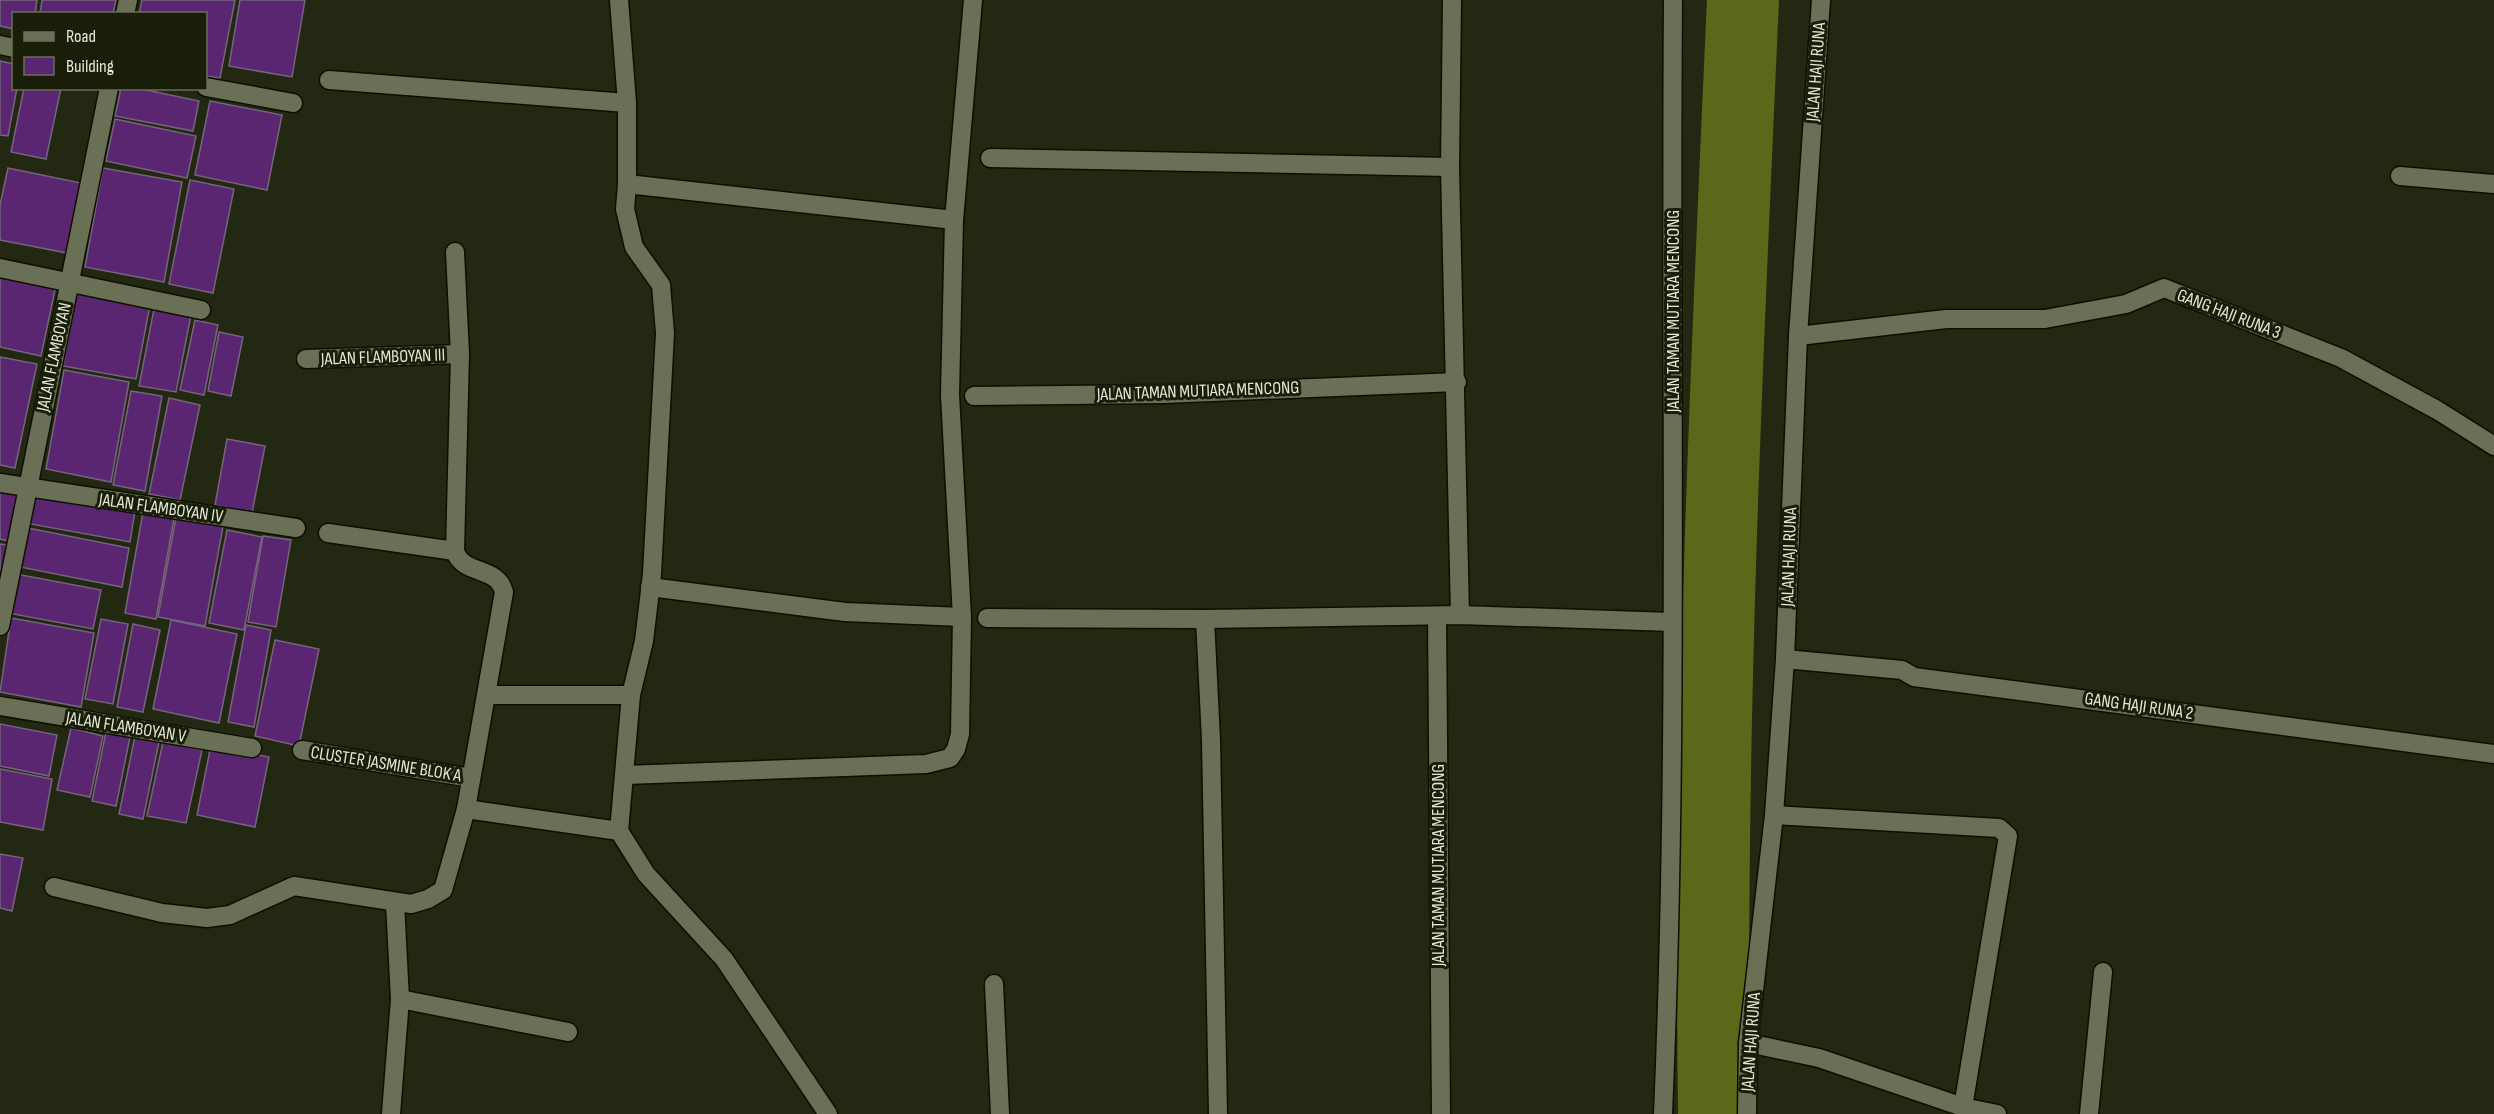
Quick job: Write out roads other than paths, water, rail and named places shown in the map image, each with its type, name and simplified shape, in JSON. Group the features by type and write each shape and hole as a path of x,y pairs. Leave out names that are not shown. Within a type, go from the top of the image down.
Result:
{"street":[{"path":"619,0 627,103 626,209 634,247 661,285 665,333 650,587 644,641 631,695 619,831 646,874 729,966 828,1114"},
{"path":"625,775 926,764 950,758 956,749 960,734 962,617 950,395 954,220 973,0"},
{"path":"1452,0 1450,166 1460,615"},
{"name":"JALAN TAMAN MUTIARA MENCONG","path":"1664,1114 1672,622 1673,0"},
{"name":"JALAN HAJI RUNA","path":"1747,1114 1748,1043 1774,815 1785,659 1798,336 1821,0"},
{"path":"329,80 627,103"},
{"path":"207,87 293,103"},
{"name":"JALAN FLAMBOYAN","path":"0,626 26,488 109,90"},
{"path":"990,158 1450,166"},
{"path":"2400,176 2494,184"},
{"path":"627,184 954,220"},
{"path":"54,887 162,913 207,918 230,915 294,886 411,904 428,899 443,890 466,809 488,695 504,592 502,583 494,575 465,565 458,559 455,551 460,354 455,252"},
{"path":"0,268 201,310"},
{"name":"GANG HAJI RUNA 3","path":"1798,336 1946,320 2045,319 2126,304 2164,288 2341,358 2437,410 2494,446"},
{"name":"JALAN FLAMBOYAN III","path":"306,359 460,354"},
{"name":"JALAN TAMAN MUTIARA MENCONG","path":"974,396 1164,394 1456,382"},
{"name":"JALAN FLAMBOYAN IV","path":"0,483 296,528"},
{"path":"328,533 455,551"},
{"path":"650,587 845,612 962,617"},
{"path":"987,618 1205,619 1460,615 1672,622"},
{"name":"JALAN TAMAN MUTIARA MENCONG","path":"1437,616 1441,1114"},
{"path":"1205,619 1211,740 1218,1114"},
{"name":"GANG HAJI RUNA 2","path":"1785,659 1902,670 1914,677 2494,754"},
{"path":"488,695 631,695"},
{"name":"JALAN FLAMBOYAN V","path":"0,706 252,748"},
{"name":"CLUSTER JASMINE BLOK A","path":"302,750 471,778"},
{"path":"466,809 619,831"},
{"path":"1774,815 1999,828 2008,836 1963,1107"},
{"path":"391,1114 400,999 395,903"},
{"path":"2089,1114 2103,972"},
{"path":"994,984 1000,1114"},
{"path":"400,999 568,1032"},
{"path":"1748,1043 1819,1058 1963,1107 1997,1114"}],"waterway":[{"path":"1714,1114 1716,696 1725,417 1743,0"}]}
